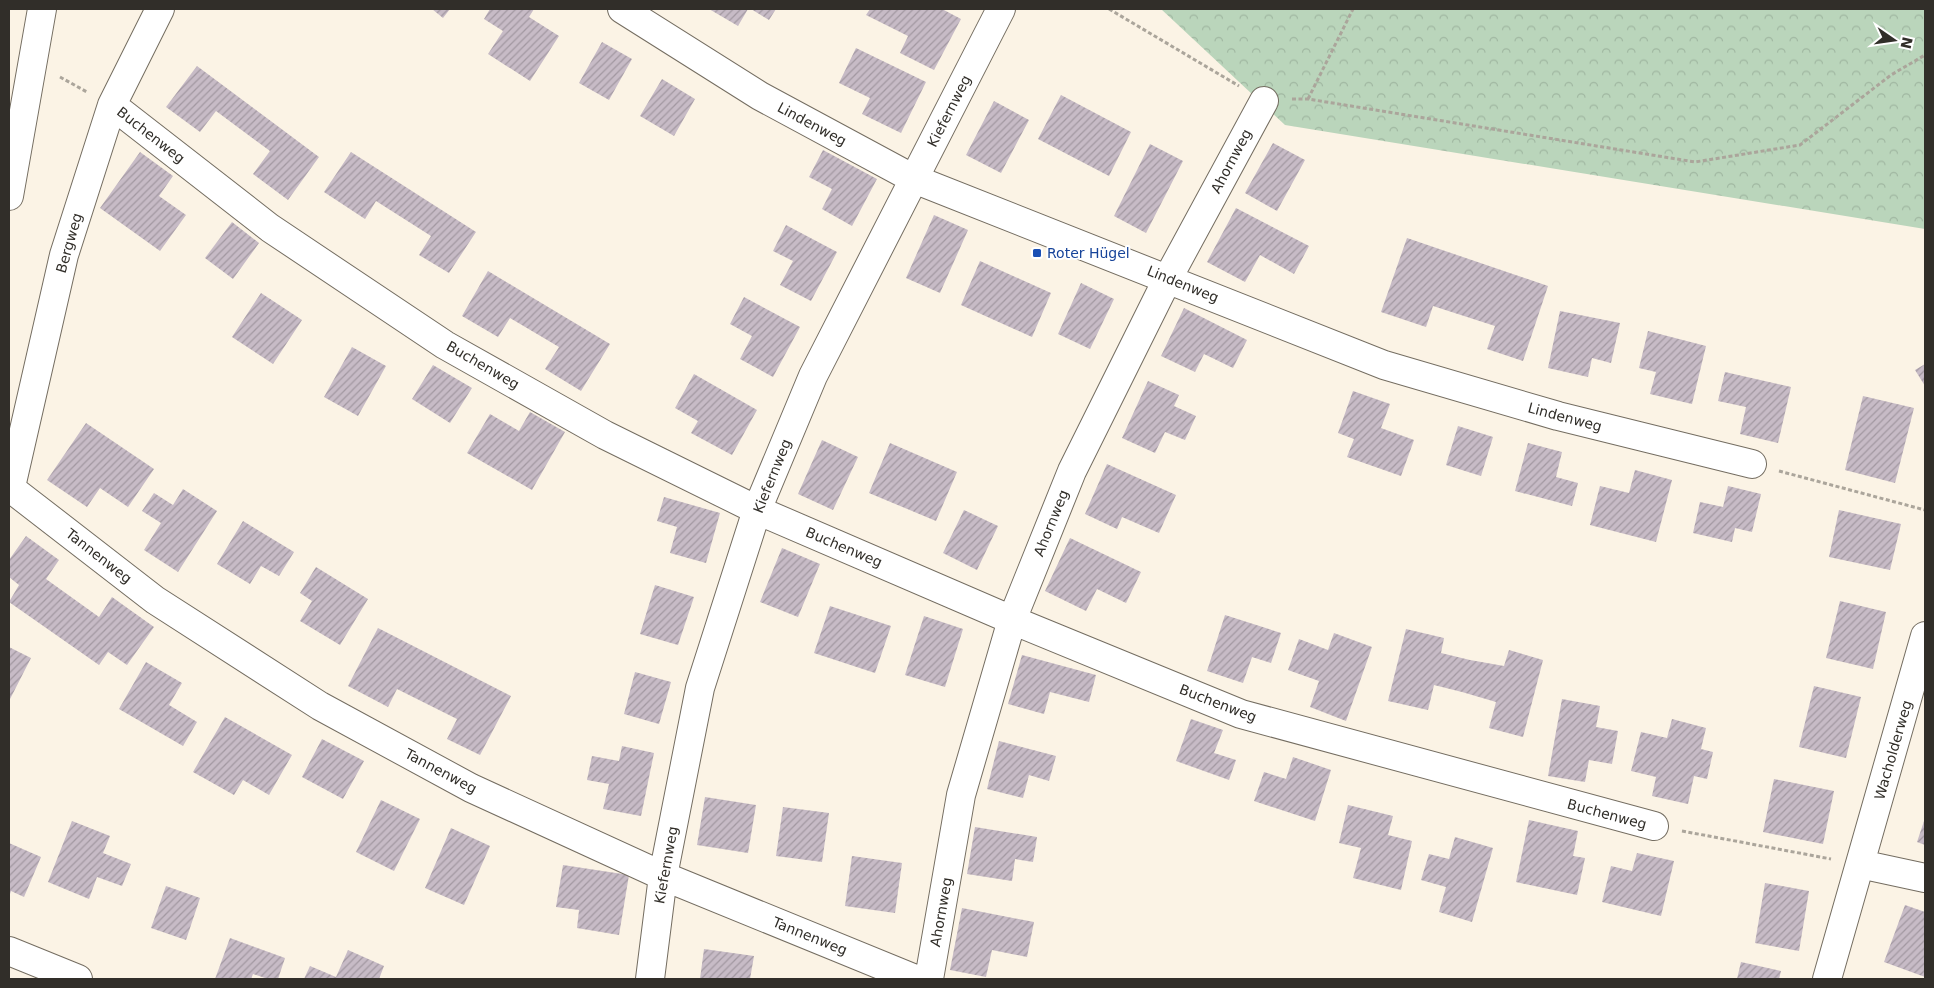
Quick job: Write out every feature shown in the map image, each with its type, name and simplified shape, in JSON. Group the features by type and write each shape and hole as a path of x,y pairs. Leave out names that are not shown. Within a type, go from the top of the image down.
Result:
{"street":[{"path":"9,196 12,156 33,63 42,9"},
{"name":"Bergweg","path":"10,487 64,255 112,105 160,9"},
{"name":"Lindenweg","path":"622,9 760,96 914,179 1384,365 1558,416 1752,464"},
{"name":"Kiefernweg","path":"650,979 663,876 700,688 757,510 813,376 1001,9"},
{"name":"Ahornweg","path":"929,979 961,795 1012,620 1072,471 1168,278 1264,100"},
{"name":"Buchenweg","path":"112,105 270,228 445,344 605,435 757,510 1012,620 1241,714 1654,826"},
{"name":"Tannenweg","path":"10,487 155,600 320,706 471,788 663,876 915,979"},
{"name":"Wacholderweg","path":"1827,979 1925,636"},
{"path":"1860,864 1925,878"},
{"path":"9,951 78,979"}],"path":[{"path":"1109,9 1264,100 1308,99 1695,162 1800,145 1891,75 1925,55"},
{"path":"1308,99 1352,9"},
{"path":"33,63 112,105"},
{"path":"1752,464 1925,510"},
{"path":"1654,826 1860,864"}],"green space":[{"path":"1161,9 1925,9 1925,229 1285,125"}],"building":[{"path":"432,9 450,9 443,18"},
{"path":"490,9 534,9 529,17 559,36 530,81 488,54 503,31 484,19"},
{"path":"709,9 748,9 738,26"},
{"path":"751,9 776,9 769,20"},
{"path":"870,9 942,9 961,19 934,70 900,53 908,36 866,15"},
{"path":"602,42 632,59 609,100 579,83"},
{"path":"856,48 926,82 901,133 862,114 870,98 839,83"},
{"path":"197,66 319,157 288,200 253,174 270,151 216,111 200,132 166,107"},
{"path":"662,79 695,99 674,136 640,116"},
{"path":"1061,95 1131,132 1109,176 1038,139"},
{"path":"994,101 1029,120 1001,173 966,155"},
{"path":"1273,143 1305,160 1277,211 1245,193"},
{"path":"1150,144 1183,161 1146,233 1114,216"},
{"path":"823,150 877,179 852,226 822,209 832,189 809,177"},
{"path":"140,152 173,176 159,196 186,215 160,251 100,208"},
{"path":"351,152 476,232 449,273 419,255 431,236 376,201 365,219 324,192"},
{"path":"1236,208 1309,246 1294,274 1260,255 1245,282 1207,262"},
{"path":"934,215 968,230 940,293 906,278"},
{"path":"232,222 259,243 233,279 205,258"},
{"path":"786,225 837,252 811,301 780,285 793,261 773,251"},
{"path":"1407,238 1548,286 1523,361 1487,349 1495,326 1433,306 1426,327 1381,312"},
{"path":"980,261 1051,293 1032,337 961,305"},
{"path":"488,271 610,344 581,391 545,369 559,347 510,318 498,337 462,316"},
{"path":"1081,283 1114,299 1090,349 1058,334"},
{"path":"261,293 302,320 273,364 232,337"},
{"path":"744,297 800,327 773,377 740,359 752,336 730,324"},
{"path":"1184,308 1247,340 1233,368 1204,354 1195,372 1161,356"},
{"path":"1560,311 1620,323 1611,363 1592,358 1588,377 1548,368"},
{"path":"1648,331 1706,346 1692,404 1650,394 1656,372 1639,368"},
{"path":"352,347 386,366 358,416 324,397"},
{"path":"1925,364 1925,386 1915,370"},
{"path":"433,365 472,388 450,423 412,399"},
{"path":"1725,372 1791,387 1778,443 1740,434 1746,407 1718,401"},
{"path":"694,374 757,410 732,455 691,433 698,421 675,408"},
{"path":"1148,381 1179,395 1174,406 1196,416 1185,440 1165,432 1155,453 1122,438"},
{"path":"1353,391 1390,404 1381,428 1414,440 1401,476 1347,457 1354,439 1338,433"},
{"path":"1863,396 1914,408 1895,483 1845,470"},
{"path":"530,412 565,432 532,490 467,453 490,414 519,431"},
{"path":"86,423 154,469 128,507 100,488 87,507 47,480"},
{"path":"1458,426 1493,437 1481,476 1446,465"},
{"path":"822,440 858,457 833,510 798,494"},
{"path":"890,443 957,472 936,521 869,493"},
{"path":"1528,443 1562,452 1556,477 1578,483 1572,506 1515,491"},
{"path":"1107,464 1176,495 1159,533 1122,517 1117,529 1085,514"},
{"path":"1635,470 1672,480 1656,542 1590,525 1600,486 1629,493"},
{"path":"1728,486 1761,494 1752,532 1735,528 1732,542 1693,533 1700,502 1723,507"},
{"path":"183,489 217,511 178,572 144,550 161,523 142,511 154,493 173,505"},
{"path":"664,497 720,513 706,563 670,553 677,527 657,521"},
{"path":"964,510 998,526 977,570 943,553"},
{"path":"1839,510 1901,524 1890,570 1829,557"},
{"path":"243,521 294,552 279,576 261,566 250,584 217,564"},
{"path":"26,536 59,560 46,579 99,617 112,597 154,627 127,665 108,652 99,665 9,602 19,585 9,577 9,560"},
{"path":"1070,538 1141,572 1126,603 1097,589 1086,611 1045,591"},
{"path":"782,548 820,564 798,617 760,602"},
{"path":"316,567 368,599 340,645 300,621 312,601 300,593"},
{"path":"655,585 694,597 678,645 640,634"},
{"path":"1840,601 1886,612 1873,669 1826,658"},
{"path":"830,606 891,626 875,673 814,653"},
{"path":"1225,615 1281,633 1271,663 1252,657 1243,683 1207,671"},
{"path":"924,616 963,629 945,687 905,675"},
{"path":"378,628 511,696 480,755 447,739 457,719 397,689 388,707 348,686"},
{"path":"1406,629 1444,638 1441,653 1470,660 1504,666 1509,650 1543,660 1523,737 1489,728 1496,702 1462,692 1434,685 1428,710 1388,701"},
{"path":"1334,633 1372,647 1346,721 1310,707 1319,681 1288,670 1299,639 1328,650"},
{"path":"9,647 31,658 9,701"},
{"path":"1022,655 1096,675 1089,702 1050,692 1044,714 1008,704"},
{"path":"146,662 182,683 169,705 197,722 183,746 119,709"},
{"path":"635,672 671,682 659,724 624,714"},
{"path":"1814,686 1861,697 1846,758 1799,747"},
{"path":"1562,699 1600,706 1596,727 1618,731 1612,764 1589,760 1585,782 1548,776"},
{"path":"225,717 292,755 269,795 243,780 234,795 193,772"},
{"path":"1191,719 1223,730 1214,753 1236,760 1229,780 1176,761"},
{"path":"1672,719 1706,728 1701,749 1713,752 1707,779 1694,776 1688,804 1652,796 1656,777 1631,771 1641,732 1667,738"},
{"path":"322,739 364,761 343,799 302,777"},
{"path":"999,741 1056,756 1049,781 1029,775 1023,798 987,789"},
{"path":"622,746 654,753 641,816 603,809 609,784 587,780 592,756 619,761"},
{"path":"1293,757 1331,770 1315,821 1254,801 1264,772 1286,779"},
{"path":"1774,779 1834,791 1823,844 1763,832"},
{"path":"705,797 756,805 748,853 697,845"},
{"path":"381,800 420,819 394,871 356,852"},
{"path":"1348,805 1393,816 1388,835 1412,841 1401,890 1353,878 1361,848 1339,843"},
{"path":"783,807 829,813 822,862 776,856"},
{"path":"1925,818 1925,845 1917,842"},
{"path":"1529,820 1578,831 1573,856 1585,858 1577,895 1516,882"},
{"path":"72,821 110,836 103,853 131,864 122,886 97,877 89,899 48,882"},
{"path":"975,827 1037,837 1033,862 1015,859 1012,881 967,874"},
{"path":"451,828 490,846 464,905 425,888"},
{"path":"1455,837 1493,848 1472,922 1439,912 1446,887 1421,880 1429,854 1449,859"},
{"path":"9,843 41,857 24,897 11,891 9,897"},
{"path":"1637,853 1674,861 1661,916 1602,902 1611,866 1632,871"},
{"path":"852,856 902,863 895,913 845,906"},
{"path":"563,865 629,875 619,935 577,928 579,910 556,907"},
{"path":"1765,883 1809,891 1799,951 1755,943"},
{"path":"166,886 200,898 186,940 151,928"},
{"path":"1905,905 1925,912 1925,977 1884,962"},
{"path":"962,908 1034,922 1027,957 992,950 986,977 950,970"},
{"path":"230,938 285,958 278,979 268,979 253,974 251,979 215,979"},
{"path":"704,949 754,956 750,979 700,979"},
{"path":"348,950 384,966 379,979 304,979 310,966 336,977"},
{"path":"1741,962 1781,971 1779,979 1737,979"}],"place":[{"name":"Roter Hügel","path":"1037,253"}]}
